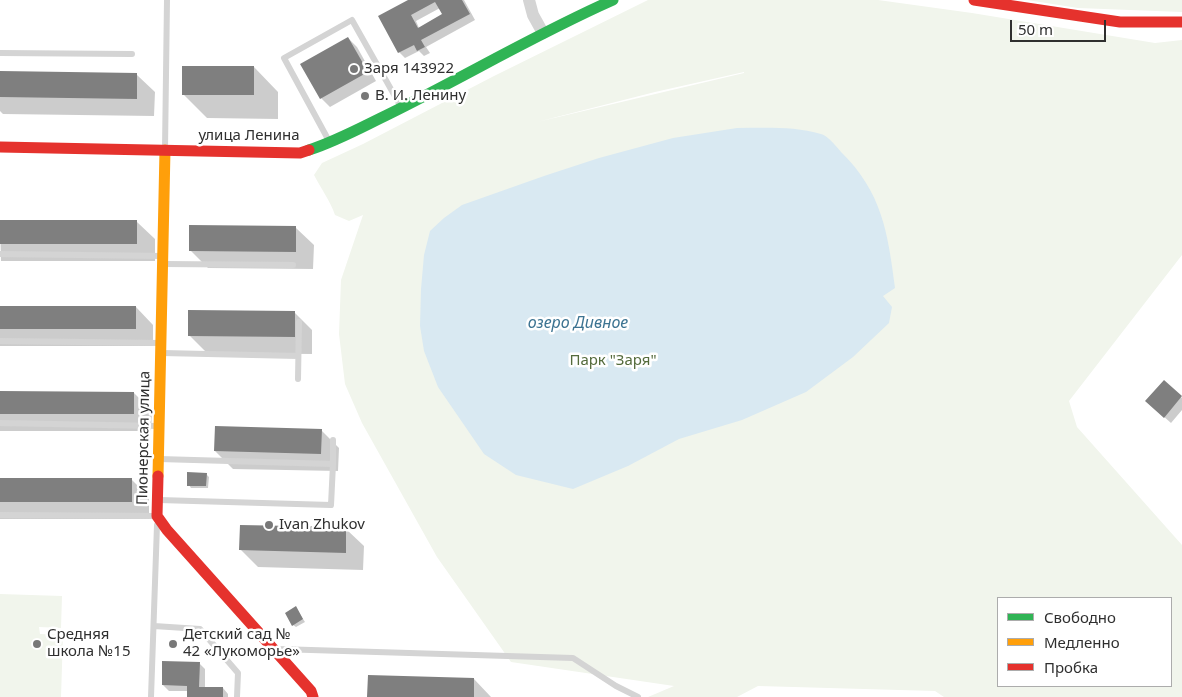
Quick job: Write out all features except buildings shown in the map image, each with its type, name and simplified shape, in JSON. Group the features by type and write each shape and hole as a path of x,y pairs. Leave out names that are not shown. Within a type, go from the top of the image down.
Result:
{"street":[{"path":"529,0 533,15 543,33"},
{"name":"улица Ленина","path":"0,147 300,153 329,142 402,108 543,33 613,0"},
{"path":"974,0 1051,6 1120,22 1182,22"},
{"name":"Пионерская улица","path":"165,150 157,516 167,530 311,691 314,697"}],"lane":[{"path":"165,150 167,0"},
{"path":"329,142 284,58 352,20 402,108"},
{"path":"0,53 132,54"},
{"path":"0,254 293,265"},
{"path":"298,379 299,322"},
{"path":"0,341 298,356"},
{"path":"0,423 159,426"},
{"path":"158,500 332,505 333,440"},
{"path":"158,459 333,464"},
{"path":"0,516 157,516 151,697"},
{"path":"154,626 200,629 238,673 237,697"},
{"path":"274,649 573,658 616,686 638,697"}],"green space":[{"name":"Парк \"Заря\"","path":"648,0 878,0 972,13 1155,43 1182,40 1182,255 1069,401 1077,427 1182,545 1182,697 944,697 935,691 758,686 737,697 648,697 674,686 511,662 437,557 362,423 345,384 339,334 341,280 363,215 349,221 335,215 314,175 322,163 363,144 494,76","holes":["744,73 537,122 655,92"]},
{"path":"1027,0 1182,0 1182,12 1078,8"},
{"name":"Средняя школа №15","path":"0,594 62,596 61,628 39,627 40,634 63,635 61,697 0,697"}],"water":[{"name":"озеро Дивное","path":"737,128 790,129 821,134 832,142 855,167 866,182 874,198 886,231 895,288 883,296 892,307 889,323 853,357 806,392 742,420 679,439 628,466 573,489 516,475 484,454 438,387 424,351 420,326 421,289 424,255 430,231 462,205 544,176 599,158 673,138"}],"traffic: fast":[{"path":"309,150 359,129 556,27 613,0"}],"traffic: slow":[{"path":"158,476 165,150"}],"traffic: jam":[{"path":"974,0 1120,22 1182,22"},
{"path":"0,147 300,153 309,150"},
{"path":"158,476 157,516 167,530 311,691 313,697"}],"place":[{"name":"Заря 143922","path":"354,69"},
{"name":"В. И. Ленину","path":"365,96"},
{"name":"Ivan Zhukov","path":"269,525"},
{"name":"Средняя школа №15","path":"37,644"},
{"name":"Детский сад № 42 «Лукоморье»","path":"173,644"}]}
